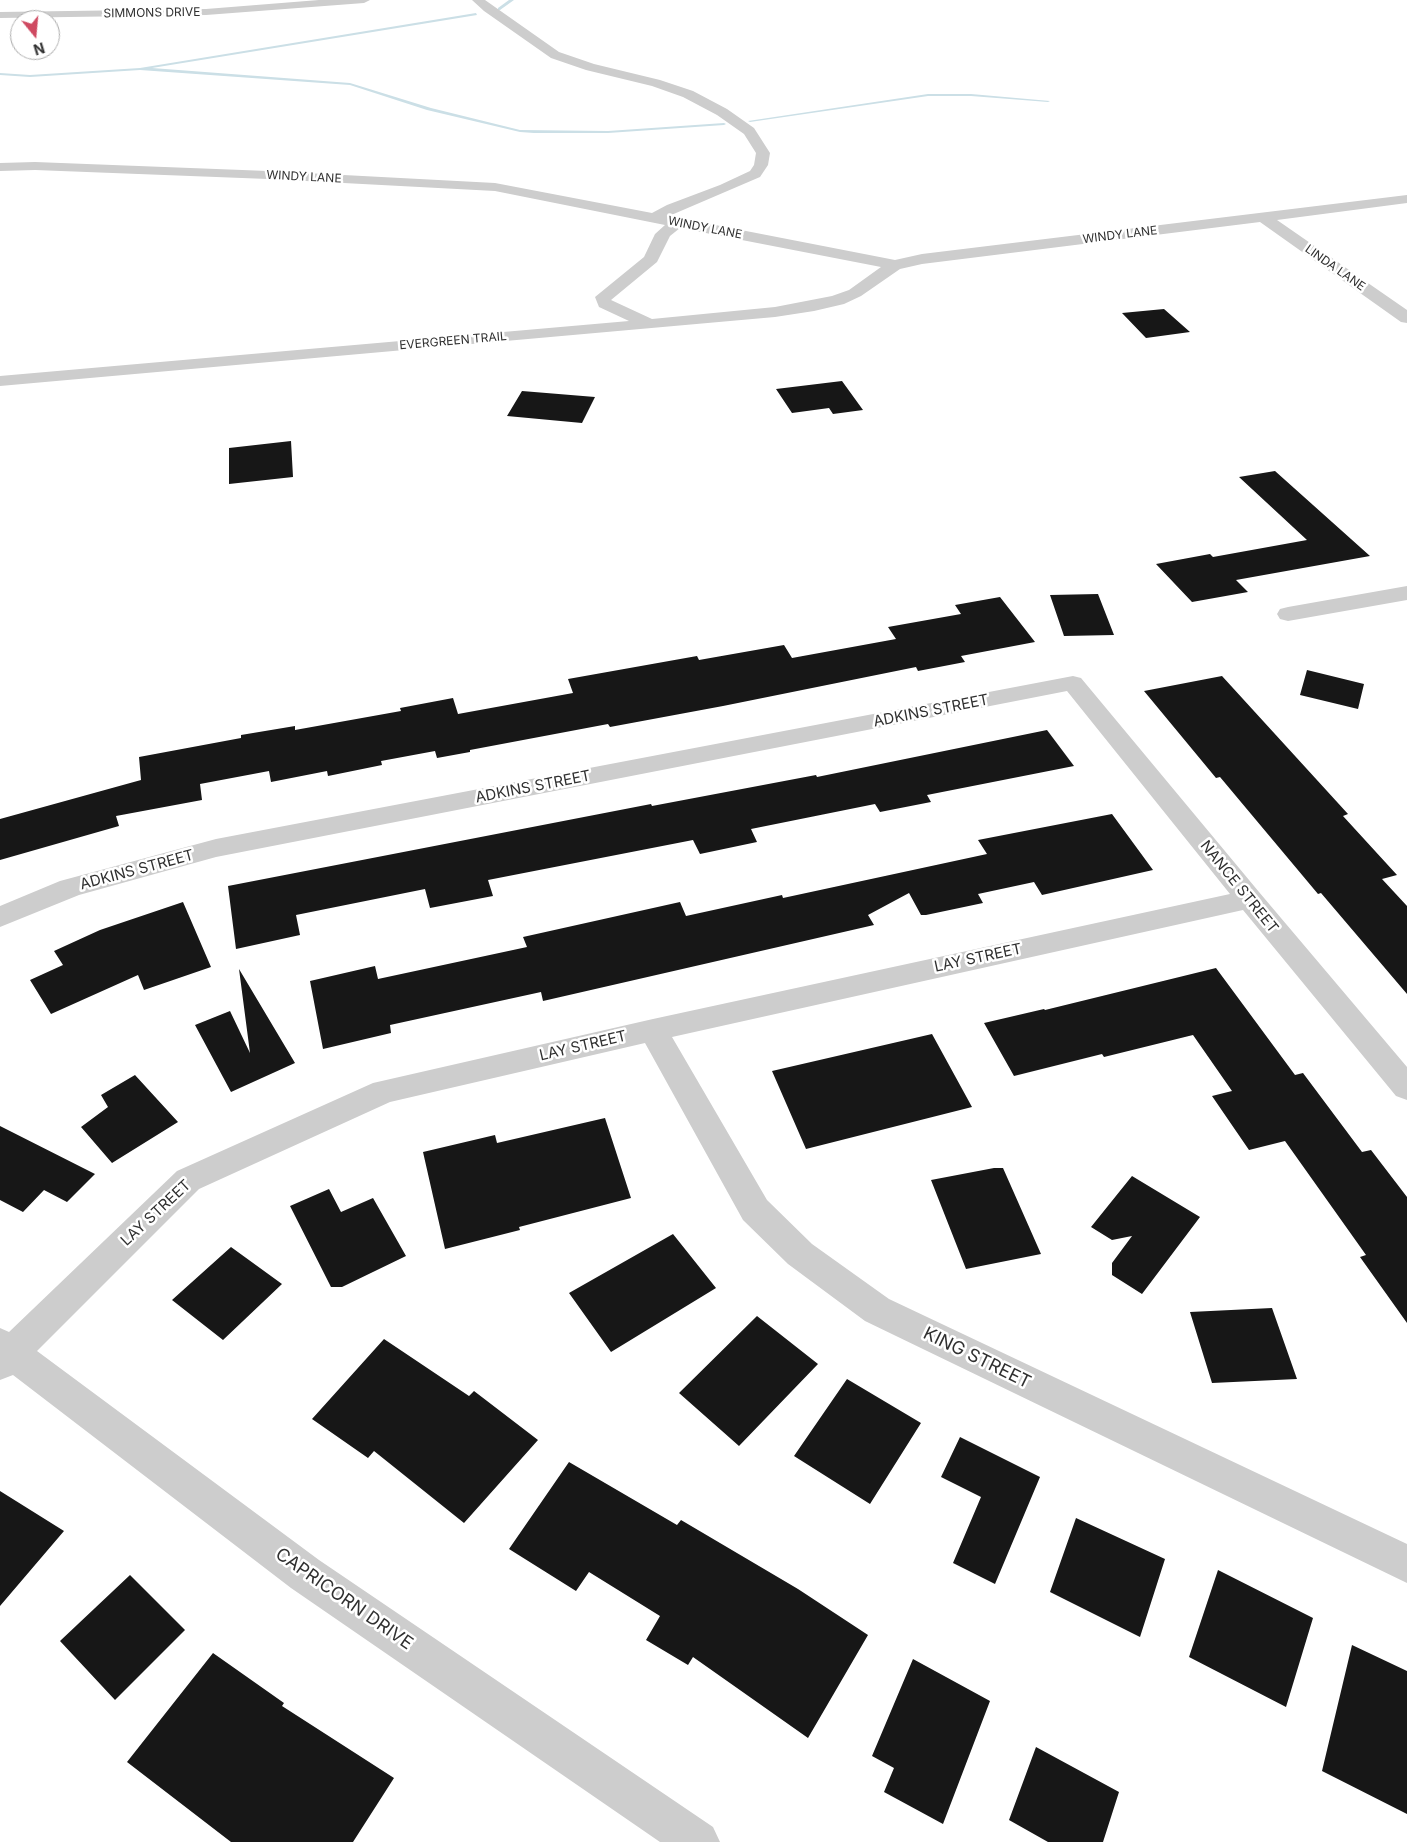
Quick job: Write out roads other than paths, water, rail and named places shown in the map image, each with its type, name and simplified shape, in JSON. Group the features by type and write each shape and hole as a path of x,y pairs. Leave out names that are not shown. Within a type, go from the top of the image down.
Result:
{"street":[{"name":"SIMMONS DRIVE","path":"0,15 206,12 364,0"},
{"path":"478,0 488,9 555,55 590,67 656,83 688,94 722,112 749,131 763,153 760,165 754,174 725,188 672,208 655,218"},
{"name":"WINDY LANE","path":"0,167 35,166 268,175 495,187 895,264 922,259 1407,200"},
{"name":"LINDA LANE","path":"1263,218 1407,318"},
{"path":"650,324 605,303 603,296 651,259 663,234 676,223"},
{"name":"EVERGREEN TRAIL","path":"0,381 650,324 814,306 855,293 895,264"},
{"path":"1288,614 1407,593"},
{"name":"NANCE STREET","path":"1073,683 1249,899 1407,1088"},
{"name":"ADKINS STREET","path":"0,916 70,888 216,848 1073,683"},
{"name":"LAY STREET","path":"4,1353 188,1180 384,1091 1249,899"},
{"name":"KING STREET","path":"653,1030 755,1210 800,1254 877,1310 1407,1564"},
{"name":"CAPRICORN DRIVE","path":"4,1353 305,1574 698,1842"}],"waterway":[{"path":"499,9 512,0"},
{"path":"140,69 476,14"},
{"path":"0,74 30,76 140,69"},
{"path":"140,69 350,84 429,109 520,131 608,132 724,124"},
{"path":"750,121 928,95 971,95 1048,101"}]}
